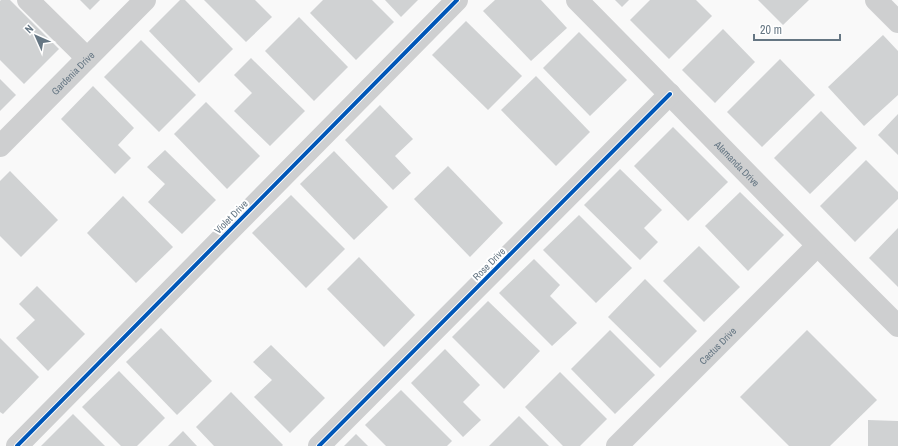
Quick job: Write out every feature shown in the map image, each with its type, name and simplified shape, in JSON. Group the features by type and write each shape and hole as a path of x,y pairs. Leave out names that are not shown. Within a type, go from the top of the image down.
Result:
{"street":[{"path":"28,0 87,58"},
{"name":"Gardenia Drive","path":"0,146 145,0"},
{"name":"Violet Drive","path":"16,446 457,0"},
{"name":"Alamanda Drive","path":"577,0 817,246 898,326"},
{"path":"876,0 898,22"},
{"name":"Rose Drive","path":"320,446 670,94"},
{"name":"Cactus Drive","path":"618,446 817,246"}],"building":[{"path":"1,0 10,0 59,49 24,84 0,60"},
{"path":"80,0 100,0 90,10"},
{"path":"180,0 185,0 233,49 199,83 149,31"},
{"path":"204,0 255,0 272,17 246,42"},
{"path":"323,0 372,0 394,22 356,60 310,13"},
{"path":"385,0 418,0 401,17"},
{"path":"495,0 541,0 567,28 531,61 483,11"},
{"path":"615,0 629,0 622,7"},
{"path":"650,0 696,0 712,16 669,59 630,20"},
{"path":"758,0 809,0 783,25"},
{"path":"299,17 348,67 314,101 265,51"},
{"path":"466,21 522,76 488,110 432,55"},
{"path":"723,29 755,62 715,103 682,70"},
{"path":"579,32 627,80 590,116 543,68"},
{"path":"883,35 898,51 898,95 864,126 828,87"},
{"path":"141,40 196,95 159,132 104,77"},
{"path":"251,58 305,111 270,146 234,111 252,93 234,75"},
{"path":"780,59 815,95 762,147 727,112"},
{"path":"536,76 590,132 556,166 501,110"},
{"path":"0,79 16,95 0,111"},
{"path":"93,86 134,128 118,145 131,158 115,174 61,119"},
{"path":"206,102 260,156 227,189 174,134"},
{"path":"380,105 413,139 395,156 411,173 393,190 345,140"},
{"path":"821,111 857,148 810,194 774,158"},
{"path":"898,114 898,155 878,135"},
{"path":"673,127 728,182 688,221 634,166"},
{"path":"165,150 216,200 182,234 148,202 165,184 147,167"},
{"path":"334,151 388,207 354,240 300,184"},
{"path":"866,160 898,192 898,199 855,242 820,206"},
{"path":"448,166 503,223 470,257 414,199"},
{"path":"620,169 662,210 644,228 658,242 640,260 584,205"},
{"path":"10,171 58,220 21,257 0,236 0,181"},
{"path":"740,192 784,235 748,271 705,226"},
{"path":"291,195 345,249 306,288 252,233"},
{"path":"123,196 173,247 136,283 87,233"},
{"path":"579,215 632,268 596,303 543,250"},
{"path":"898,228 898,287 869,258"},
{"path":"699,246 740,287 704,322 663,281"},
{"path":"359,257 415,315 384,347 327,289"},
{"path":"534,259 560,285 550,296 577,323 552,346 499,293"},
{"path":"645,279 697,331 660,368 608,317"},
{"path":"37,286 85,334 48,371 16,338 35,320 19,304"},
{"path":"488,301 540,351 504,389 452,337"},
{"path":"161,328 212,381 177,415 126,362"},
{"path":"610,330 655,375 615,414 571,369"},
{"path":"807,330 877,400 830,446 789,446 740,397"},
{"path":"0,338 39,377 3,414 0,412"},
{"path":"271,345 325,398 290,433 254,397 272,380 253,362"},
{"path":"445,349 480,385 463,402 481,420 463,437 411,383"},
{"path":"119,371 165,418 137,446 121,446 82,407"},
{"path":"560,372 607,419 580,446 563,446 525,407"},
{"path":"401,390 452,441 447,446 386,446 365,425"},
{"path":"231,392 283,445 282,446 214,446 196,427"},
{"path":"73,414 105,446 41,446"},
{"path":"519,416 549,446 489,446"},
{"path":"868,420 898,421 898,446 868,446"},
{"path":"183,431 197,446 168,446"},
{"path":"356,434 368,446 344,446"}],"cycle path":[{"path":"17,446 457,0"},
{"path":"319,446 670,94"}]}
